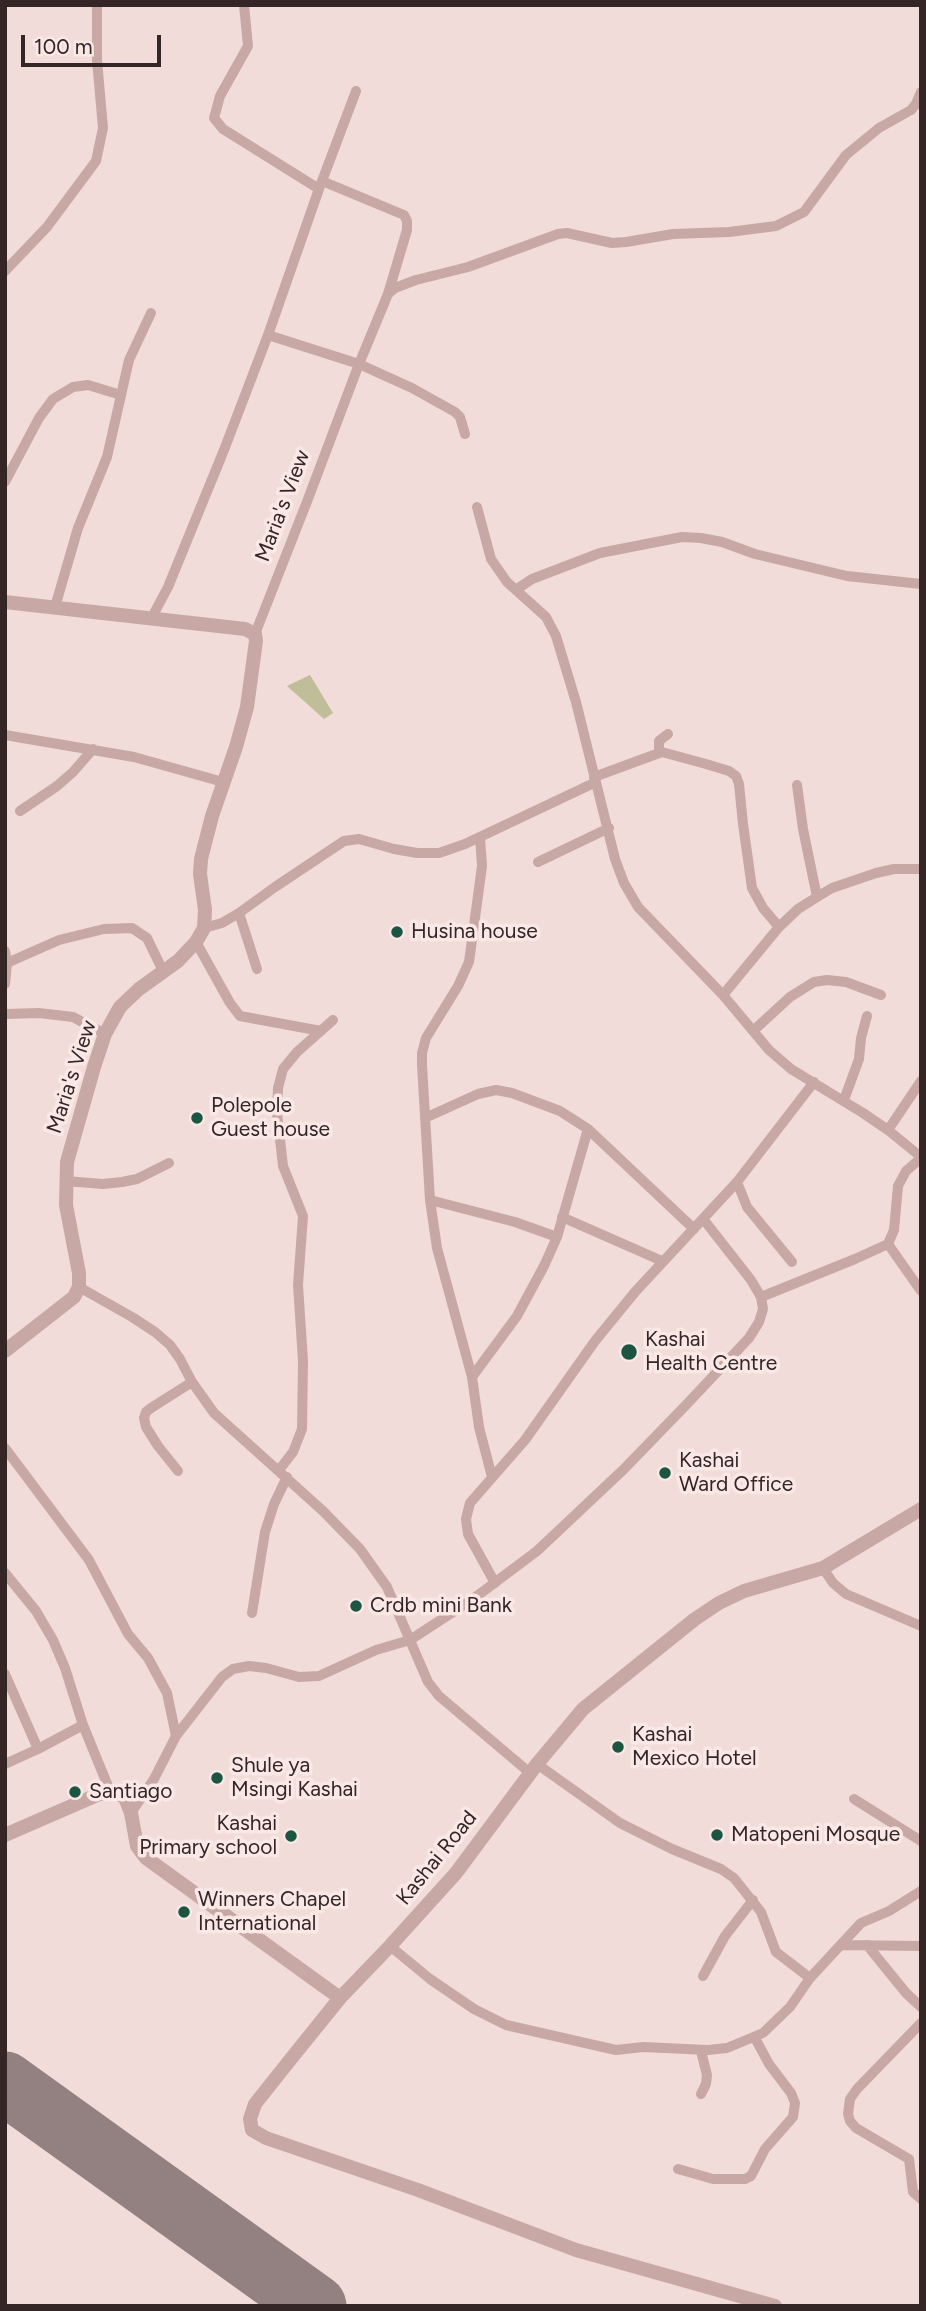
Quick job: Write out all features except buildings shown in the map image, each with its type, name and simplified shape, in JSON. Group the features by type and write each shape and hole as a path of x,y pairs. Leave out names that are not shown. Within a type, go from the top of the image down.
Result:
{"street":[{"path":"5,271 47,227 96,161 103,128 97,60 97,5"},
{"path":"244,5 248,46 220,96 214,118 223,129 321,185"},
{"path":"151,619 168,587 268,335 356,91"},
{"path":"388,294 402,285 468,267 558,234 567,233 612,243 673,234 729,232 776,226 804,212 846,155 863,140 911,110 921,92"},
{"path":"911,110 921,120"},
{"name":"Maria's View","path":"79,1287 79,1273 66,1205 65,1181 67,1162 105,1034 120,1007 139,989 164,973 196,942 204,928 201,859 247,707 255,634 388,294 407,230 404,215 321,185"},
{"path":"55,607 78,528 107,457 129,360 151,313"},
{"path":"268,335 359,364 412,388 455,412 460,417 465,434"},
{"path":"5,482 39,418 53,399 73,387 88,385 121,395"},
{"path":"477,507 491,559 507,582 546,617 556,636 576,702 615,859 624,883 638,907 791,1069 844,1100 921,1157 901,1178 894,1230 888,1244 761,1297"},
{"path":"517,589 544,574 600,553 682,537 722,542 755,554 847,576 921,584"},
{"path":"5,602 245,629 255,634"},
{"path":"662,752 659,750 659,741 668,734"},
{"path":"5,735 93,748 223,782"},
{"path":"20,811 57,786 93,748"},
{"path":"204,928 222,923 239,913 332,848 352,839 417,853 439,853 480,837 595,779 662,752 729,771 736,776 752,888 763,908 779,927"},
{"path":"797,785 817,897"},
{"path":"538,862 609,828"},
{"path":"480,837 482,866 469,962 453,995 426,1038 422,1053 430,1200 437,1248 472,1377 479,1427 492,1477"},
{"path":"723,995 779,927 798,909 832,888 876,873 894,869 921,869"},
{"path":"239,913 257,969"},
{"path":"5,984 6,957 104,929 132,928 147,938 164,973"},
{"path":"196,942 240,1016 321,1031"},
{"path":"753,1031 790,997 814,982 845,982 881,995"},
{"path":"5,1014 39,1013 73,1017 105,1034"},
{"path":"844,1100 856,1073 867,1016"},
{"path":"252,1613 265,1532 283,1474 302,1429 303,1362 298,1285 303,1216 283,1166 277,1113 278,1088 284,1069 297,1052 332,1020"},
{"path":"888,1130 921,1081"},
{"path":"495,1583 466,1528 470,1503 525,1440 595,1341 662,1261 704,1220 737,1182 814,1082"},
{"path":"425,1118 478,1094 496,1090 512,1093 560,1111 588,1129 694,1229"},
{"path":"472,1377 517,1316 544,1266 556,1237 588,1129"},
{"path":"65,1181 103,1184 122,1182 137,1179 169,1163"},
{"path":"737,1182 747,1207 792,1262"},
{"path":"430,1200 515,1222 556,1237"},
{"path":"562,1217 662,1261"},
{"path":"131,1813 154,1779 176,1736 222,1677 233,1669 249,1666 299,1677 319,1676 376,1650 410,1640 495,1583 537,1551 719,1371 750,1338 763,1309 761,1297 751,1280 704,1220"},
{"path":"888,1244 921,1291"},
{"path":"5,1351 74,1297 79,1287 155,1332 170,1345 214,1413 283,1474 360,1549 387,1587 428,1682 439,1696 533,1768 620,1823 672,1849 721,1869 734,1878 761,1912 776,1952 810,1978"},
{"path":"178,1471 158,1446 146,1427 144,1418 151,1408 192,1382"},
{"path":"5,1448 89,1560 128,1633 148,1658 167,1693 176,1736"},
{"name":"Kashai Road","path":"775,2306 576,2250 418,2190 266,2138 252,2130 250,2119 255,2104 340,1998 456,1873 533,1768 583,1709 695,1619 719,1603 744,1591 823,1568 921,1509"},
{"path":"823,1568 845,1594 921,1626"},
{"path":"5,1573 36,1611 53,1640 110,1791 125,1798 131,1813 137,1846 146,1858 340,1998"},
{"path":"5,1674 38,1749"},
{"path":"5,1764 83,1725"},
{"path":"5,1835 110,1791"},
{"path":"854,1799 921,1841"},
{"path":"390,1946 429,1979 474,2010 506,2025 615,2050 650,2047 701,2051 727,2048 763,2034 790,2007 810,1978 861,1923 889,1911 921,1891"},
{"path":"703,1976 724,1936 753,1900"},
{"path":"841,1945 921,1945"},
{"path":"867,1945 906,1993 921,2007"},
{"path":"921,2023 857,2089 850,2099 848,2114 856,2128 909,2159 913,2192 921,2199"},
{"path":"678,2169 713,2179 746,2179 751,2176 765,2149 793,2118 795,2103 791,2093 769,2064 755,2038"},
{"path":"701,2051 707,2075 701,2094"}],"green space":[{"path":"310,675 333,713 324,719 287,686"}],"runway":[{"path":"5,2083 315,2306"}],"place":[{"name":"Husina house","path":"397,932"},
{"name":"Polepole Guest house","path":"197,1118"},
{"name":"Kashai Health Centre","path":"629,1352"},
{"name":"Kashai Ward Office","path":"665,1473"},
{"name":"Crdb mini Bank","path":"356,1606"},
{"name":"Kashai Mexico Hotel","path":"618,1747"},
{"name":"Shule ya Msingi Kashai","path":"217,1778"},
{"name":"Santiago","path":"75,1792"},
{"name":"Matopeni Mosque","path":"717,1835"},
{"name":"Kashai Primary school","path":"291,1836"},
{"name":"Winners Chapel International","path":"184,1912"}]}
